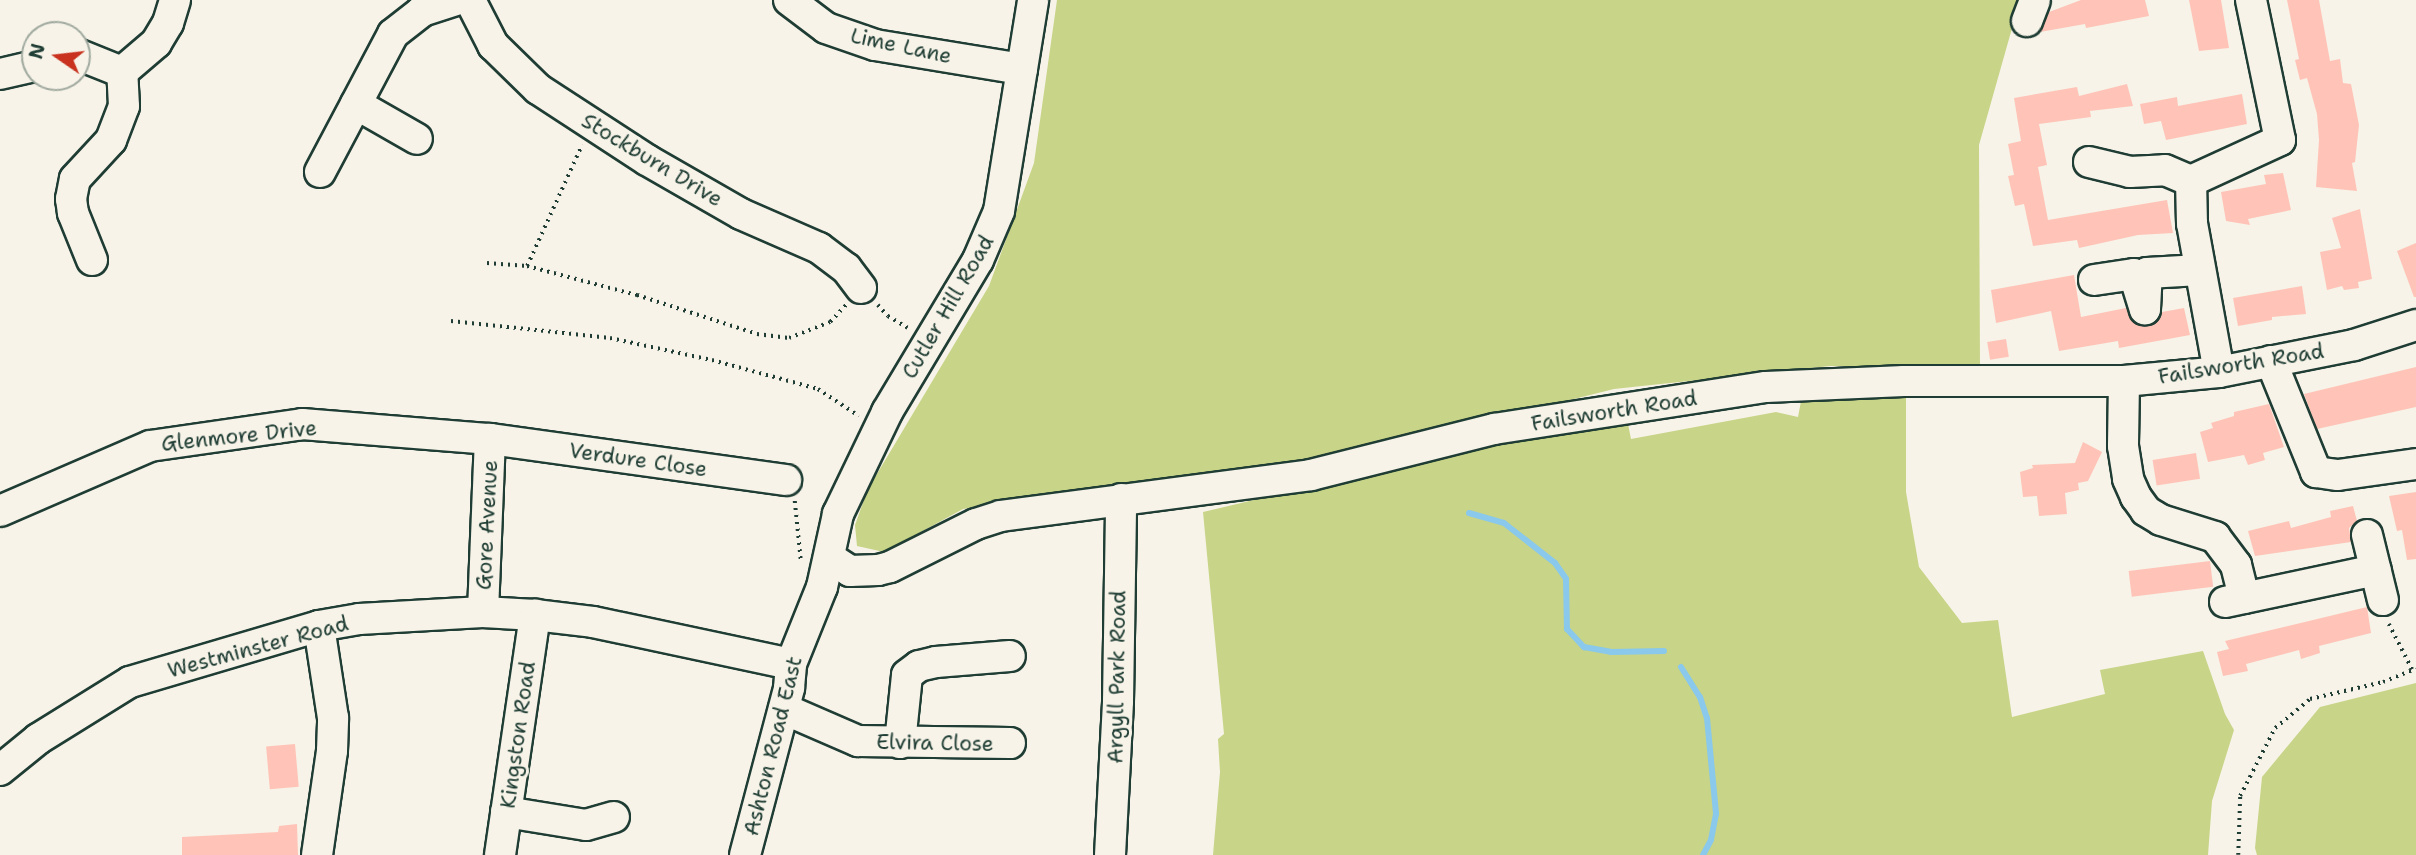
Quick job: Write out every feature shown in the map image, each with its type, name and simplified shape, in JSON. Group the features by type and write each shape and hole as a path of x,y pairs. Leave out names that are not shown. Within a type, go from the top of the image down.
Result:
{"street":[{"path":"122,72 156,43 168,23 175,0"},
{"path":"320,172 393,34 422,11 455,0"},
{"name":"Stockburn Drive","path":"470,0 493,45 521,76 647,160 741,214 819,248 846,268 862,288"},
{"name":"Cutler Hill Road","path":"816,563 879,429 978,260 999,211 1033,0"},
{"path":"2089,162 2130,172 2165,170 2191,181 2280,140 2252,0"},
{"name":"Lime Lane","path":"799,3 826,28 875,45 1023,69"},
{"path":"91,60 122,72"},
{"path":"0,74 21,69"},
{"path":"91,261 73,213 72,189 81,170 111,141 117,128 124,106 122,72"},
{"path":"356,104 417,139"},
{"path":"2191,181 2192,224 2219,372"},
{"path":"2094,280 2134,274 2145,309 2147,273 2200,270"},
{"name":"Failsworth Road","path":"816,563 850,571 878,570 890,567 976,524 1001,516 1311,475 1494,429 1766,387 1944,380 2124,381 2219,372 2413,335"},
{"path":"2271,361 2316,472 2338,475 2416,464"},
{"path":"2124,381 2123,446 2129,479 2136,497 2146,511 2161,520 2216,537 2236,565 2234,600 2376,570"},
{"name":"Glenmore Drive","path":"0,511 150,446 303,424 490,439"},
{"name":"Verdure Close","path":"490,439 786,480"},
{"name":"Gore Avenue","path":"483,612 490,439"},
{"name":"Argyll Park Road","path":"1110,855 1118,701 1121,499"},
{"path":"2367,535 2383,600"},
{"name":"Ashton Road East","path":"745,855 784,709 791,664 822,587 816,563"},
{"name":"Westminster Road","path":"0,770 37,739 130,682 319,626 399,615 483,612 593,622 791,664"},
{"name":"Kingston Road","path":"500,855 535,615"},
{"path":"317,855 332,751 333,718 319,626"},
{"path":"900,743 907,675 919,666 936,662 1010,656"},
{"name":"Elvira Close","path":"784,709 858,741 1010,743"},
{"path":"506,812 576,824 601,822 614,817"}],"path":[{"path":"527,266 568,171 593,125"},
{"path":"487,263 527,266 637,295 757,334 789,338 830,322 862,288 888,316 932,339"},
{"path":"451,321 610,338 745,368 818,390 879,429"},
{"path":"786,480 816,563"},
{"path":"2238,855 2240,796 2275,729 2310,699 2384,682 2414,669 2390,625 2383,600"}],"green space":[{"path":"1057,0 2020,0 1979,145 1980,368 1830,366 1614,389 1367,451 963,509 884,552 857,546 855,525 868,489 989,286 1034,163"},
{"path":"1906,394 1906,492 1919,567 1962,623 1998,620 2012,717 2105,694 2100,670 2203,651 2225,714 2234,730 2212,801 2208,855 1213,855 1220,772 1218,739 1224,734 1203,512 1475,448 1628,424 1631,439 1776,412 1798,417 1802,396"},
{"path":"2416,683 2416,855 2257,855 2255,848 2262,777 2320,707"}],"building":[{"path":"2081,0 2145,0 2149,16 2086,28 2085,24 2040,32 2049,12"},
{"path":"2189,0 2221,0 2229,48 2199,51"},
{"path":"2287,0 2319,0 2330,61 2340,59 2343,83 2351,84 2359,125 2355,162 2352,163 2357,191 2316,187 2319,140 2317,114 2307,78 2300,80 2295,60 2299,59"},
{"path":"2127,84 2133,106 2090,111 2091,117 2039,124 2047,165 2038,167 2048,220 2167,200 2173,233 2138,235 2079,248 2077,240 2033,246 2024,204 2015,206 2008,176 2014,175 2008,144 2021,141 2014,98 2077,87 2079,96"},
{"path":"2242,94 2247,124 2166,140 2161,121 2144,124 2140,104 2177,97 2178,106"},
{"path":"2283,173 2291,210 2248,219 2250,225 2226,221 2221,192 2266,184 2264,175"},
{"path":"2360,209 2372,279 2358,282 2359,288 2344,290 2342,286 2327,290 2320,252 2341,248 2332,218"},
{"path":"2416,243 2416,297 2414,297 2397,251"},
{"path":"2074,275 2081,317 2126,308 2133,322 2143,326 2152,325 2162,312 2184,308 2190,335 2119,348 2118,341 2059,351 2051,311 1996,323 1991,290"},
{"path":"2302,286 2306,314 2272,317 2272,320 2238,326 2233,298"},
{"path":"2006,339 2009,357 1990,360 1987,342"},
{"path":"2416,367 2416,407 2317,429 2304,394"},
{"path":"2269,404 2284,447 2263,453 2265,460 2248,465 2244,455 2208,462 2200,432 2213,428 2211,423 2234,416 2234,412"},
{"path":"2083,442 2102,452 2088,481 2078,483 2079,490 2065,493 2067,514 2039,516 2037,496 2023,497 2020,472 2033,468 2032,465 2075,463"},
{"path":"2196,453 2200,479 2157,486 2153,460"},
{"path":"2416,492 2416,559 2407,560 2402,530 2397,531 2389,496"},
{"path":"2353,506 2357,521 2349,528 2351,542 2255,556 2248,531 2289,521 2291,528 2331,517 2330,511"},
{"path":"2210,561 2213,587 2132,597 2129,571"},
{"path":"2367,607 2371,633 2319,646 2320,653 2301,659 2299,650 2246,664 2248,671 2223,676 2217,652 2229,649 2225,641"},
{"path":"295,744 299,787 270,789 266,747"},
{"path":"297,824 298,855 182,855 182,837 278,832 279,826"}],"waterway":[{"path":"1469,513 1504,523 1555,563 1566,579 1567,629 1584,647 1611,652 1664,651"},
{"path":"1681,667 1700,697 1707,718 1716,814 1711,840 1703,855"}]}
